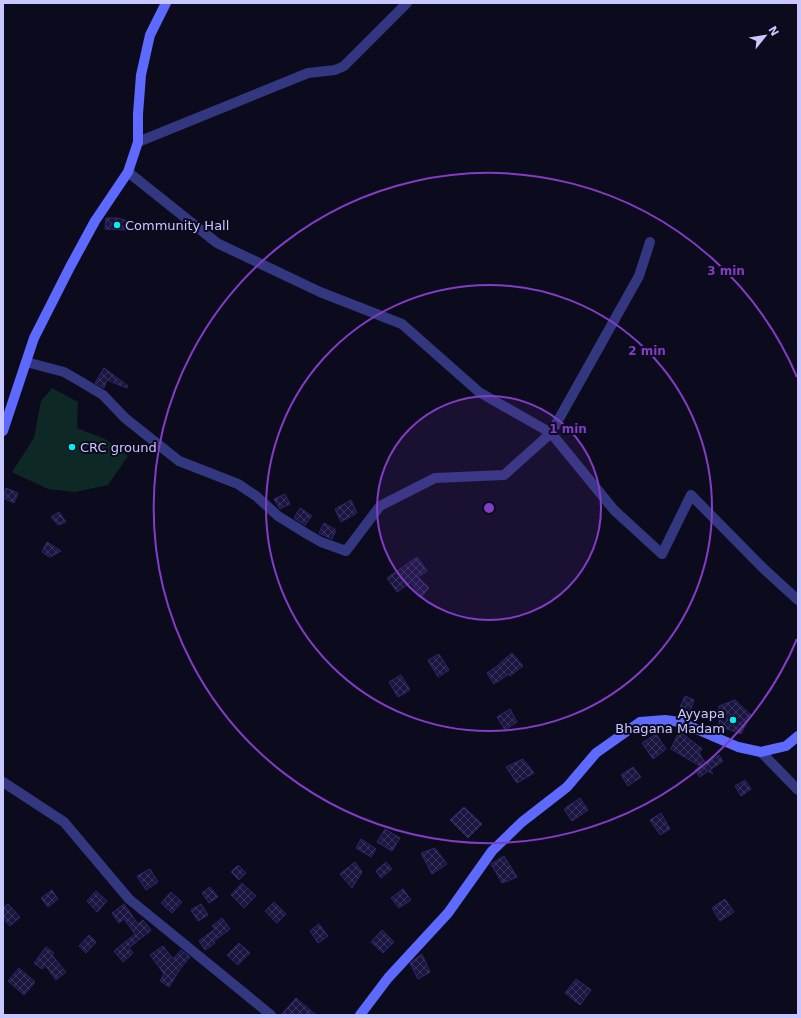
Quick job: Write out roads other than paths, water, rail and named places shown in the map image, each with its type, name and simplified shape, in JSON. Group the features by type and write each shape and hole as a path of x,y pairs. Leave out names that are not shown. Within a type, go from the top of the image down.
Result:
{"main road":[{"path":"3,431 34,338 95,221 128,172 138,142 138,114 141,75 150,35 166,3"},
{"path":"360,1015 388,978 448,913 492,851 522,822 567,787 596,752 640,722 665,720 680,722 738,747 761,752 786,746 798,736"}],"street":[{"path":"138,142 308,73 335,70 344,66 407,3"},
{"path":"128,172 217,243 320,292 402,324 479,392 551,433 614,510 662,554 691,495 764,570 798,600"},
{"path":"26,362 64,372 83,382 103,395 125,418 179,461 238,484 256,496 278,516 321,542 346,551 380,506 435,478 504,475 551,433 639,276 650,242"},
{"path":"761,752 798,790"},
{"path":"3,782 64,822 129,898 271,1015"}],"place":[{"name":"Community Hall","path":"117,225"},
{"name":"CRC ground","path":"72,447"},
{"name":"Ayyapa Bhagana Madam","path":"733,720"}]}
